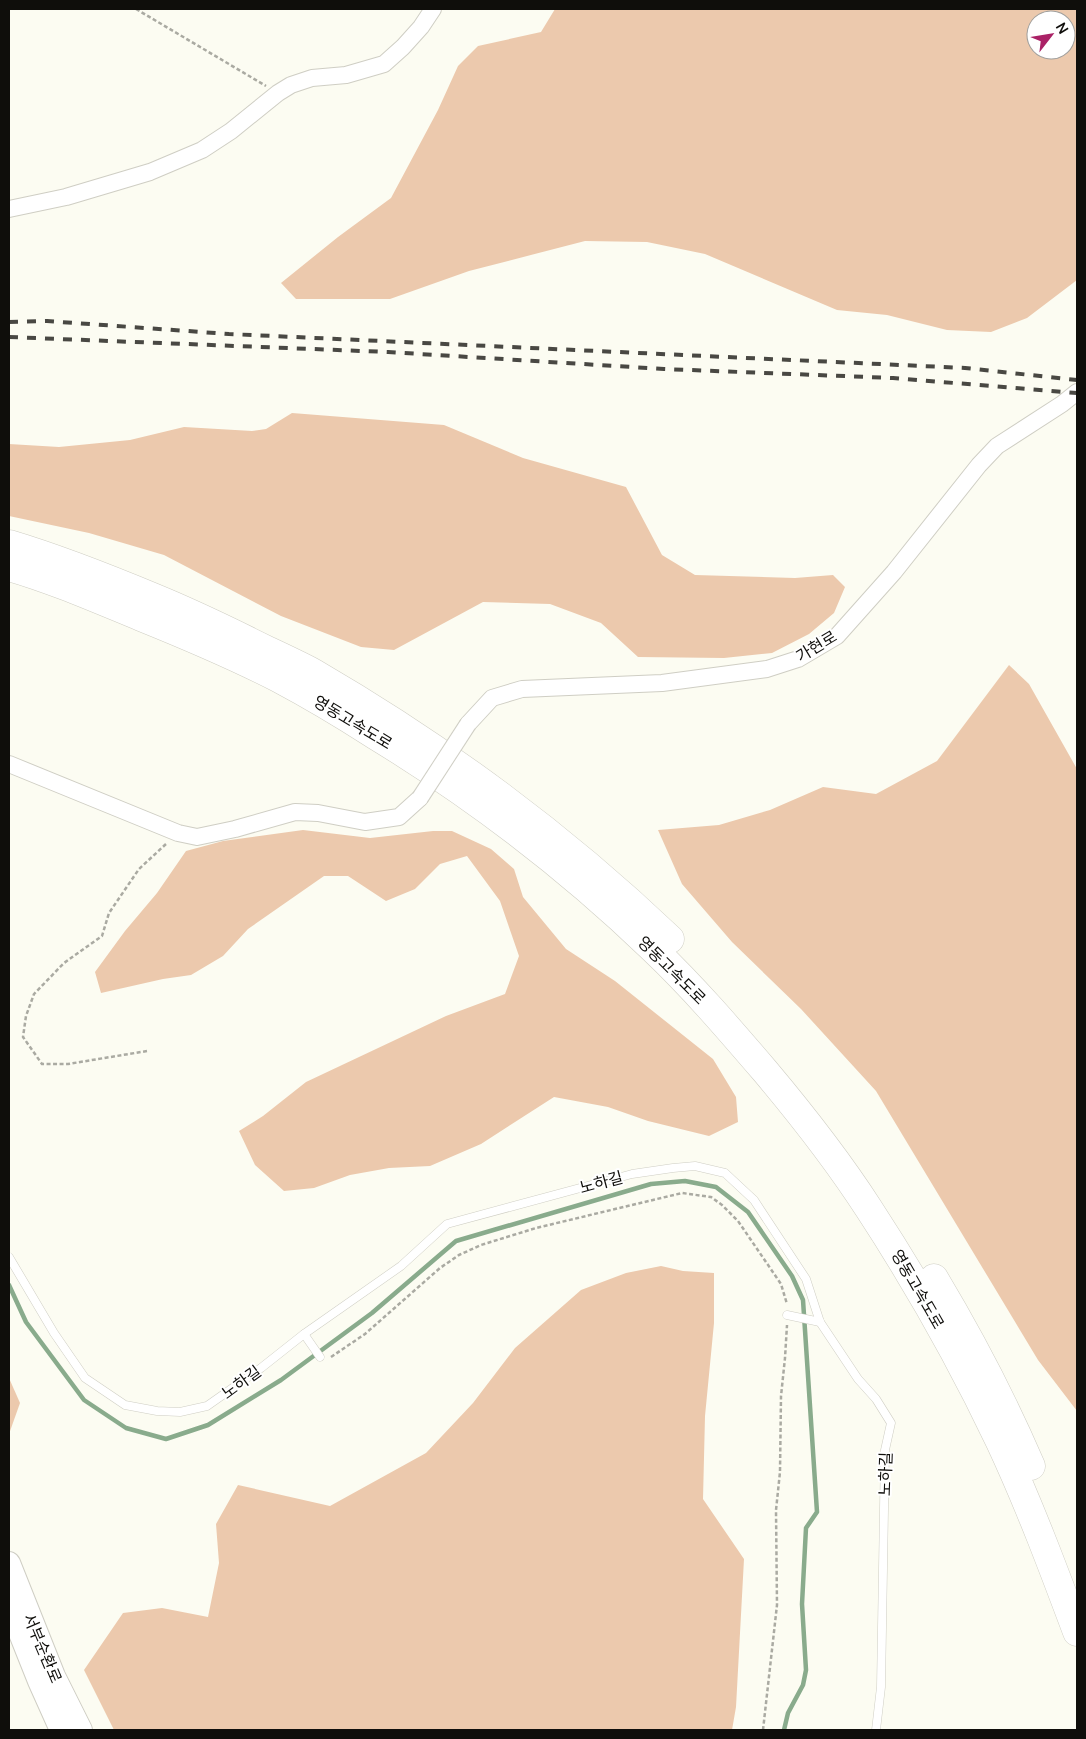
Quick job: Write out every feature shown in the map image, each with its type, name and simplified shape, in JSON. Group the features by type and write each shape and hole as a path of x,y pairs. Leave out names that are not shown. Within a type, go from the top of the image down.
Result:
{"highway":[{"name":"영동고속도로","path":"9,544 37,552 120,583 182,609 312,672 395,723 531,818 601,876 669,938 734,1006 795,1077 859,1161 909,1237 958,1318 1013,1423 1053,1519 1077,1584"},
{"name":"영동고속도로","path":"9,567 40,576 206,643 281,680 344,716 452,785 533,844 653,949 724,1022 818,1136 868,1207 964,1370 1001,1444 1037,1526 1077,1632"}],"street":[{"path":"9,209 66,197 150,172 202,150 231,131 278,93 291,85 312,78 346,75 384,64 403,47 434,9"},
{"name":"가현로","path":"9,764 178,833 197,837 235,829 295,812 318,813 365,822 399,817 420,798 468,724 492,698 522,689 662,682 767,669 798,659 837,636 894,572 979,465 997,446 1062,404 1077,392"},
{"name":"서부순환로","path":"9,1564 54,1676 81,1730"},
{"name":"서부순환로","path":"9,1606 61,1730"}],"lane":[{"name":"노하길","path":"9,1256 54,1334 86,1378 125,1405 157,1411 180,1412 207,1406 261,1368 304,1334 401,1266 446,1224 632,1174 695,1166 725,1174 754,1200 806,1279 817,1321 858,1379 876,1399 891,1423 885,1450 881,1688 876,1730"},
{"path":"791,1316 817,1321"},
{"path":"304,1334 322,1360"}],"path":[{"path":"136,9 278,93"},
{"path":"146,1051 68,1064 42,1064 23,1037 26,1016 34,994 64,963 102,936 109,913 139,869 178,833"},
{"path":"322,1360 365,1334 440,1268 459,1255 481,1245 536,1228 682,1192 711,1197 722,1205 738,1221 782,1284 791,1316 781,1396 780,1472 776,1510 777,1605 763,1730"}],"shaded area":[{"path":"555,9 1077,9 1077,280 1027,318 991,332 947,330 887,315 837,310 705,254 647,242 585,241 469,271 390,299 296,299 281,283 338,237 391,198 438,110 458,66 478,46 541,32"},
{"path":"292,413 444,425 523,458 626,487 662,555 695,575 795,578 833,575 845,587 834,613 809,634 772,653 724,658 638,657 601,623 550,604 483,602 394,650 361,647 281,616 164,555 89,533 9,516 9,444 59,447 130,440 184,427 252,431 266,429"},
{"path":"1009,665 1029,684 1077,769 1077,1411 1038,1360 876,1091 801,1009 732,942 682,884 658,830 719,825 770,810 823,787 876,794 937,761"},
{"path":"303,830 370,838 433,831 452,831 491,849 514,869 523,897 566,949 615,981 713,1059 736,1097 738,1122 709,1136 648,1121 608,1107 554,1097 481,1144 430,1166 389,1168 350,1175 314,1188 284,1191 255,1165 239,1131 263,1116 306,1082 446,1016 505,994 519,956 500,901 467,856 440,864 415,889 386,901 348,876 324,876 248,929 223,956 191,975 163,979 101,993 95,972 125,931 157,893 186,851 223,841"},
{"path":"661,1266 683,1271 714,1273 714,1323 705,1416 703,1499 744,1559 736,1707 732,1730 114,1730 84,1670 123,1613 162,1608 208,1617 219,1563 216,1524 238,1485 330,1506 426,1453 473,1403 515,1348 581,1290 626,1273"},
{"path":"9,1378 20,1403 9,1434"}],"waterway":[{"path":"9,1285 26,1322 84,1400 126,1428 166,1439 208,1425 281,1380 372,1313 456,1241 651,1184 685,1181 716,1187 748,1212 792,1276 803,1300 817,1512 806,1528 802,1604 806,1670 803,1685 788,1713 784,1730"}],"railway":[{"path":"9,322 47,321 229,334 965,368 1077,380"},
{"path":"9,337 388,352 664,369 893,378 1077,393"}]}
